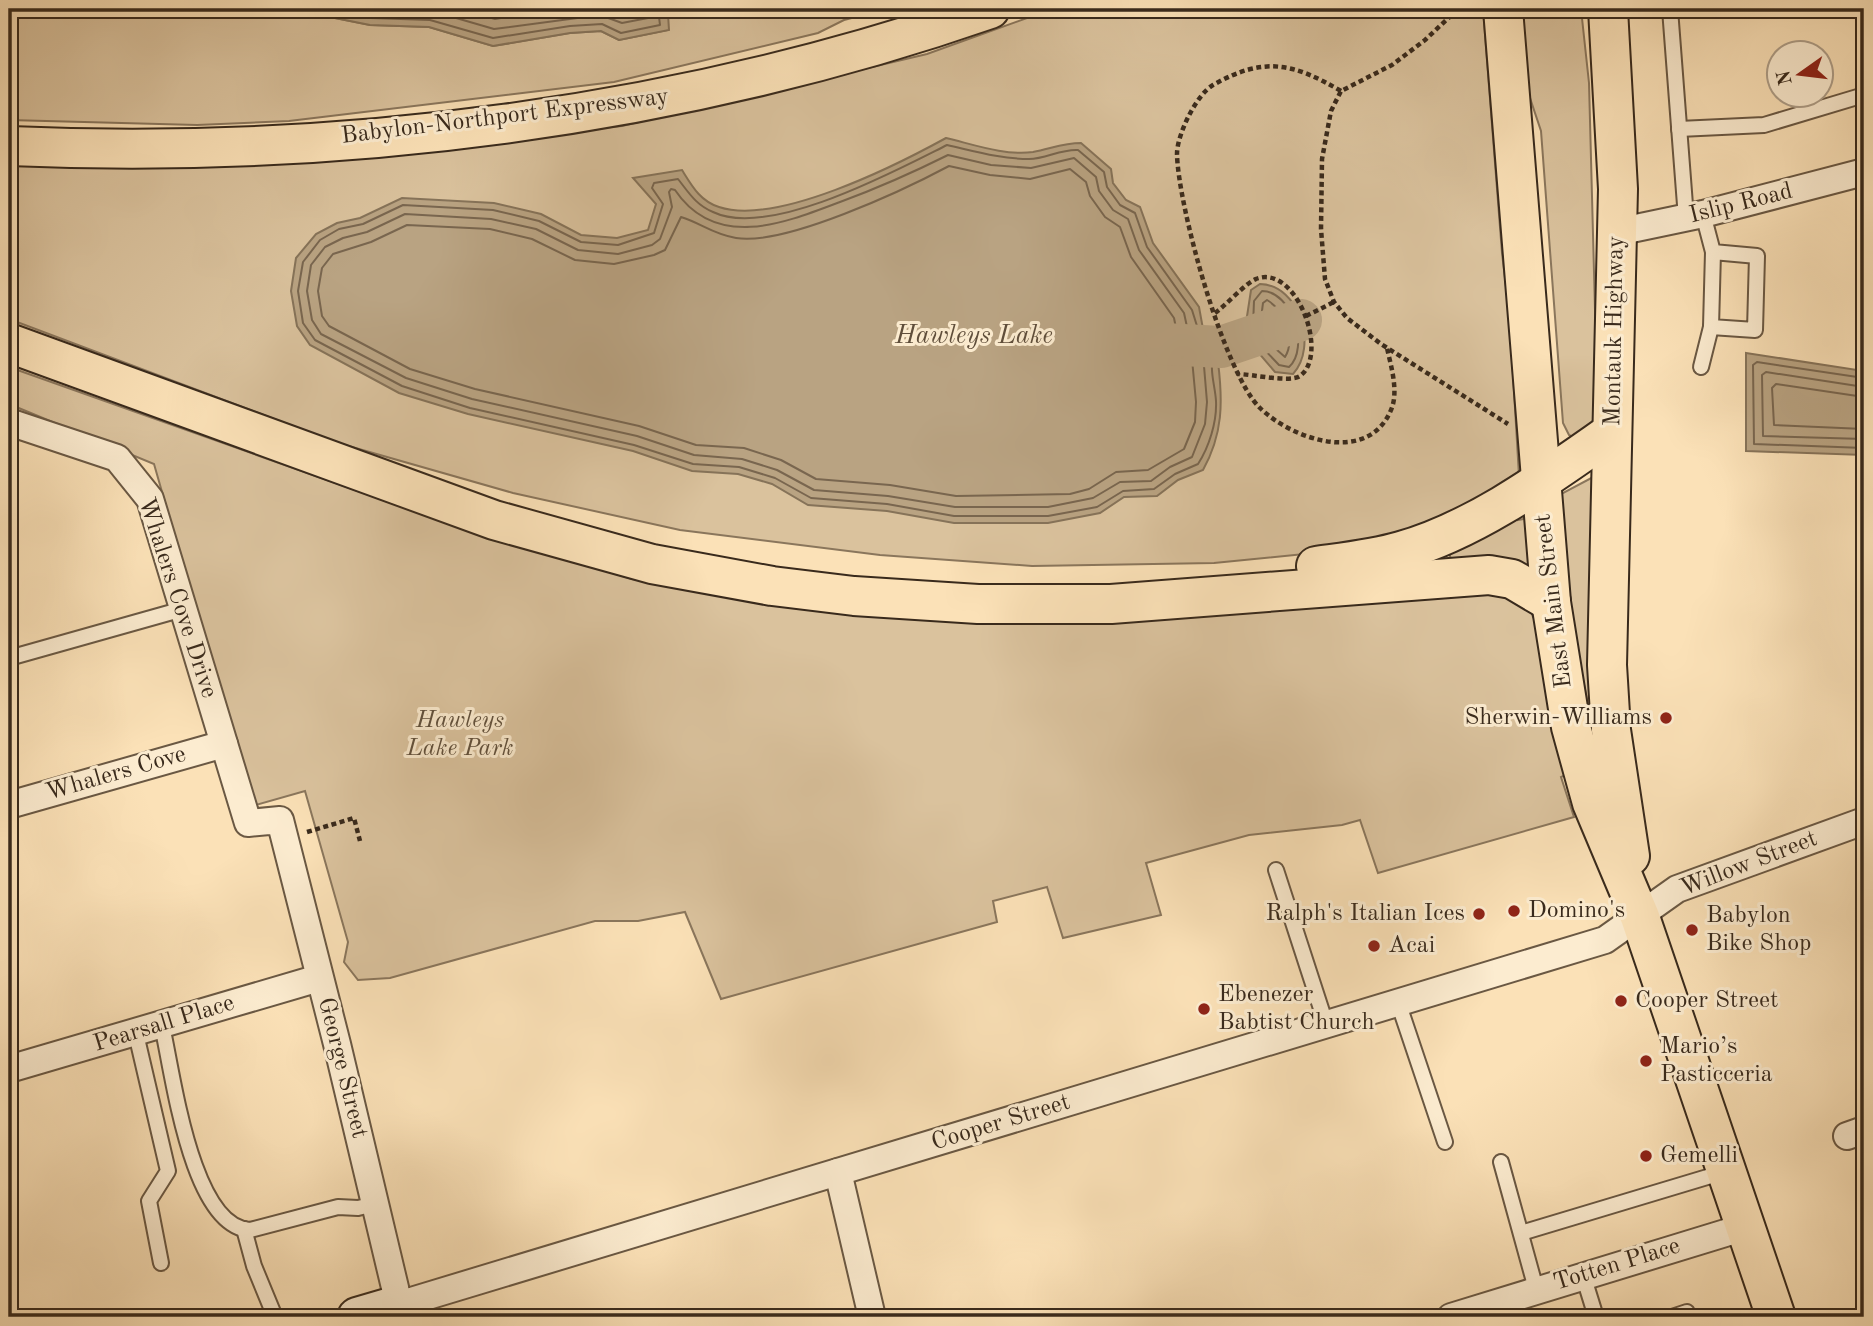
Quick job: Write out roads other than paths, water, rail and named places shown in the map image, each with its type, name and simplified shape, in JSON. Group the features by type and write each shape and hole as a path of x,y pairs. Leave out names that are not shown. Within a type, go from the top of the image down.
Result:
{"main road":[{"name":"Babylon-Northport Expressway","path":"9,146 183,148 312,142 570,113 679,95 776,74 900,39 990,9"},
{"path":"1503,9 1540,482"},
{"path":"1598,9 1612,51"},
{"name":"Montauk Highway","path":"1606,654 1617,232 1617,147 1608,9"},
{"path":"9,343 494,520 652,564 732,580 843,595 988,604 1111,604 1489,575 1512,579 1550,602"},
{"path":"386,481 575,527 757,560 923,576 1097,580 1255,572 1384,555 1447,533 1540,482 1612,432"},
{"name":"East Main Street","path":"1540,482 1550,602 1566,704 1584,778 1640,917 1776,1317"},
{"name":"East Main Street","path":"1606,654 1611,730 1640,917"}],"street":[{"name":"Islip Road","path":"1617,232 1694,216 1864,172"},
{"name":"Whalers Cove Drive","path":"9,422 117,458 150,499 248,823 282,829"},
{"name":"Whalers Cove","path":"9,805 224,744"},
{"name":"Willow Street","path":"1640,917 1677,889 1864,821"},
{"name":"George Street","path":"282,829 400,1311"},
{"name":"Cooper Street","path":"357,1317 400,1311 838,1172 1605,940 1640,917"},
{"name":"Pearsall Place","path":"9,1069 136,1034 319,978"},
{"path":"838,1172 873,1317"},
{"name":"Totten Place","path":"1451,1317 1745,1227"}],"lane":[{"path":"1670,9 1679,129 1694,216 1713,252 1710,327 1701,367"},
{"path":"1679,129 1764,125 1864,96"},
{"path":"1710,327 1755,330 1757,256 1713,252"},
{"path":"9,658 183,609"},
{"path":"1276,870 1326,1024"},
{"path":"1398,1002 1445,1142"},
{"path":"162,1026 195,1169 214,1208 226,1221 244,1229 338,1207 358,1208 375,1204"},
{"path":"136,1034 168,1171 149,1201 162,1263"},
{"path":"1501,1162 1536,1289"},
{"path":"1521,1233 1725,1171"},
{"path":"244,1229 254,1266 275,1317"},
{"path":"1583,1275 1596,1317"},
{"path":"1672,1317 1687,1312"}],"water":[{"path":"290,9 662,9 668,14 669,30 619,40 601,31 570,33 493,46 429,27 370,25"},
{"name":"Hawleys Lake","path":"946,138 989,149 1022,153 1081,143 1111,169 1113,183 1126,200 1140,207 1153,243 1199,307 1203,329 1209,339 1217,338 1224,357 1218,362 1221,404 1218,431 1203,470 1178,480 1157,496 1124,497 1100,513 1048,523 954,523 887,511 808,505 772,484 738,474 692,471 633,451 468,414 399,393 310,345 297,326 291,291 296,258 316,234 337,223 360,218 402,198 494,203 541,214 581,235 617,238 648,230 656,204 633,178 682,170 697,192 719,207 743,211 771,208 835,190"},
{"path":"1260,284 1274,287 1286,295 1301,319 1304,349 1293,374 1275,372 1258,352 1235,354 1227,335 1246,323 1251,290"},
{"path":"1746,353 1864,371 1864,455 1746,451"}],"waterway":[{"path":"1164,344 1221,347 1301,320"}],"place":[{"name":"Sherwin-Williams","path":"1666,718"},
{"name":"Domino's","path":"1514,911"},
{"name":"Ralph's Italian Ices","path":"1479,914"},
{"name":"Babylon Bike Shop","path":"1692,930"},
{"name":"Acai","path":"1374,946"},
{"name":"Cooper Street","path":"1621,1001"},
{"name":"Ebenezer Babtist Church","path":"1204,1009"},
{"name":"Mario’s Pasticceria","path":"1646,1061"},
{"name":"Gemelli","path":"1646,1156"}],"park label":[{"name":"Hawleys Lake Park","path":"460,735"}]}
